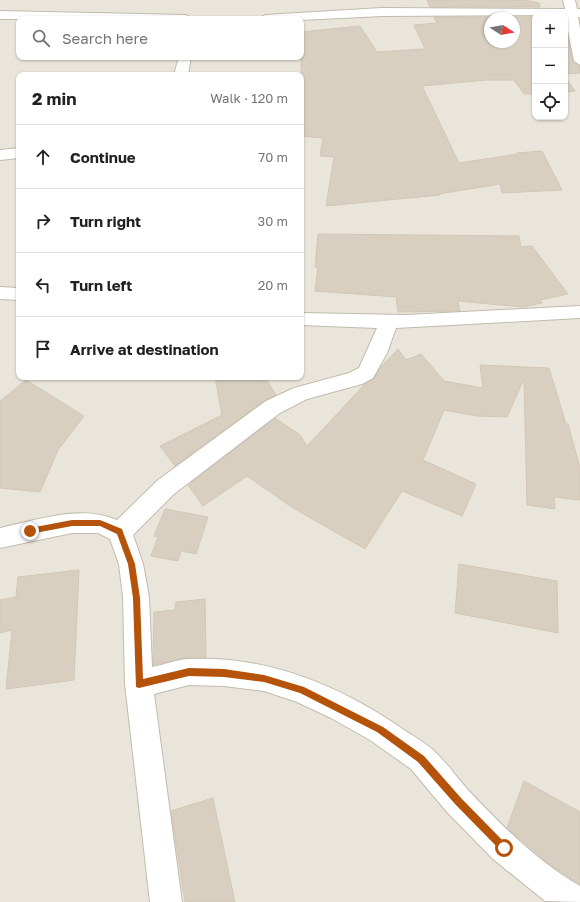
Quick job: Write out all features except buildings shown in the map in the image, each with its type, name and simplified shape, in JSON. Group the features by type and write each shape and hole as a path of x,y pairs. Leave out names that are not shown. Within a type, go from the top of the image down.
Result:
{"street":[{"path":"569,0 575,13 580,62"},
{"path":"304,16 382,12 575,13"},
{"path":"0,15 46,16"},
{"path":"182,72 184,60"},
{"path":"0,155 16,153"},
{"path":"0,293 16,294"},
{"path":"304,319 389,322 494,318 580,312"},
{"path":"120,532 166,487 273,407 301,393 355,379 366,372 374,360 389,322"},
{"path":"0,538 72,523 100,523 120,532 131,564 136,598 139,684 166,902"},
{"path":"139,684 189,672 224,673 272,681 301,690 341,708 380,730 421,759 458,801 504,848 556,890 577,902"}],"shaded area":[{"path":"0,0 580,0 580,902 0,902"}],"route":[{"path":"30,531 72,523 100,523 120,532 131,564 136,598 139,684 189,672 224,673 264,678 301,690 341,708 380,730 421,759 458,801 504,848"}]}
